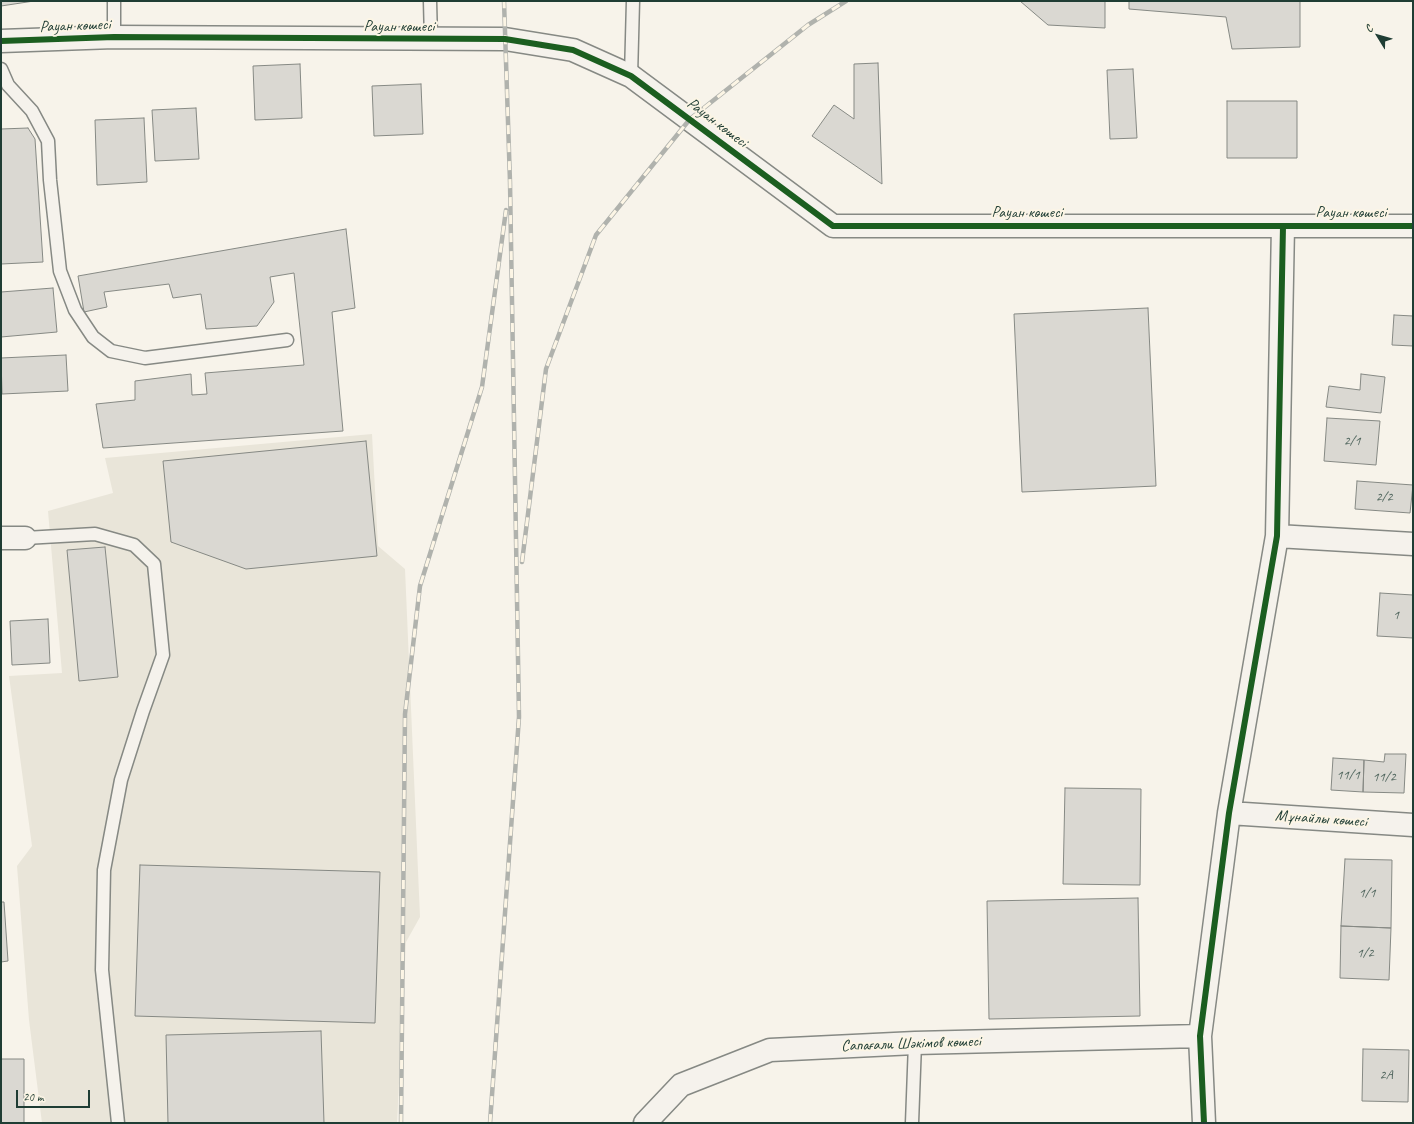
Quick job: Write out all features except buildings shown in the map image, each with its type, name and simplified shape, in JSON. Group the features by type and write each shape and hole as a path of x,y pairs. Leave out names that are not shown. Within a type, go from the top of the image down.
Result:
{"street":[{"name":"Рауан көшесі","path":"1,41 114,37 431,40 505,39 573,50 632,76 833,226 1413,226"},
{"path":"1204,1123 1200,1036 1229,813 1277,536 1283,226"},
{"path":"1277,536 1413,544"},
{"path":"1,538 25,538"},
{"name":"Мұнайлы көшесі","path":"1229,813 1413,825"},
{"name":"Сапағали Шәкімов көшесі","path":"645,1123 681,1085 770,1050 915,1043 1200,1036"}],"lane":[{"path":"114,1 114,37"},
{"path":"430,1 431,40"},
{"path":"632,76 633,1"},
{"path":"1,69 8,85 32,111 48,141 50,180 60,271 75,310 93,337 111,351 145,358 287,340"},
{"path":"25,538 95,534 134,545 154,564 163,655 121,780 104,870 102,970 118,1123"},
{"path":"912,1123 915,1043"}],"shaded area":[{"path":"372,434 378,546 405,569 420,917 406,942 397,1123 42,1123 29,1020 17,866 32,846 9,676 62,673 48,511 113,493 105,458"}],"railway":[{"path":"490,1123 519,717 510,182 504,1"},
{"path":"522,562 546,369 596,235 690,119 808,25 846,1"},
{"path":"401,1123 405,714 420,586 482,387 506,210"}],"cycle path":[{"path":"1,41 114,37 505,39 573,50 631,76 833,226 1413,226"},
{"path":"1204,1123 1200,1036 1229,813 1277,536 1283,226"}]}
